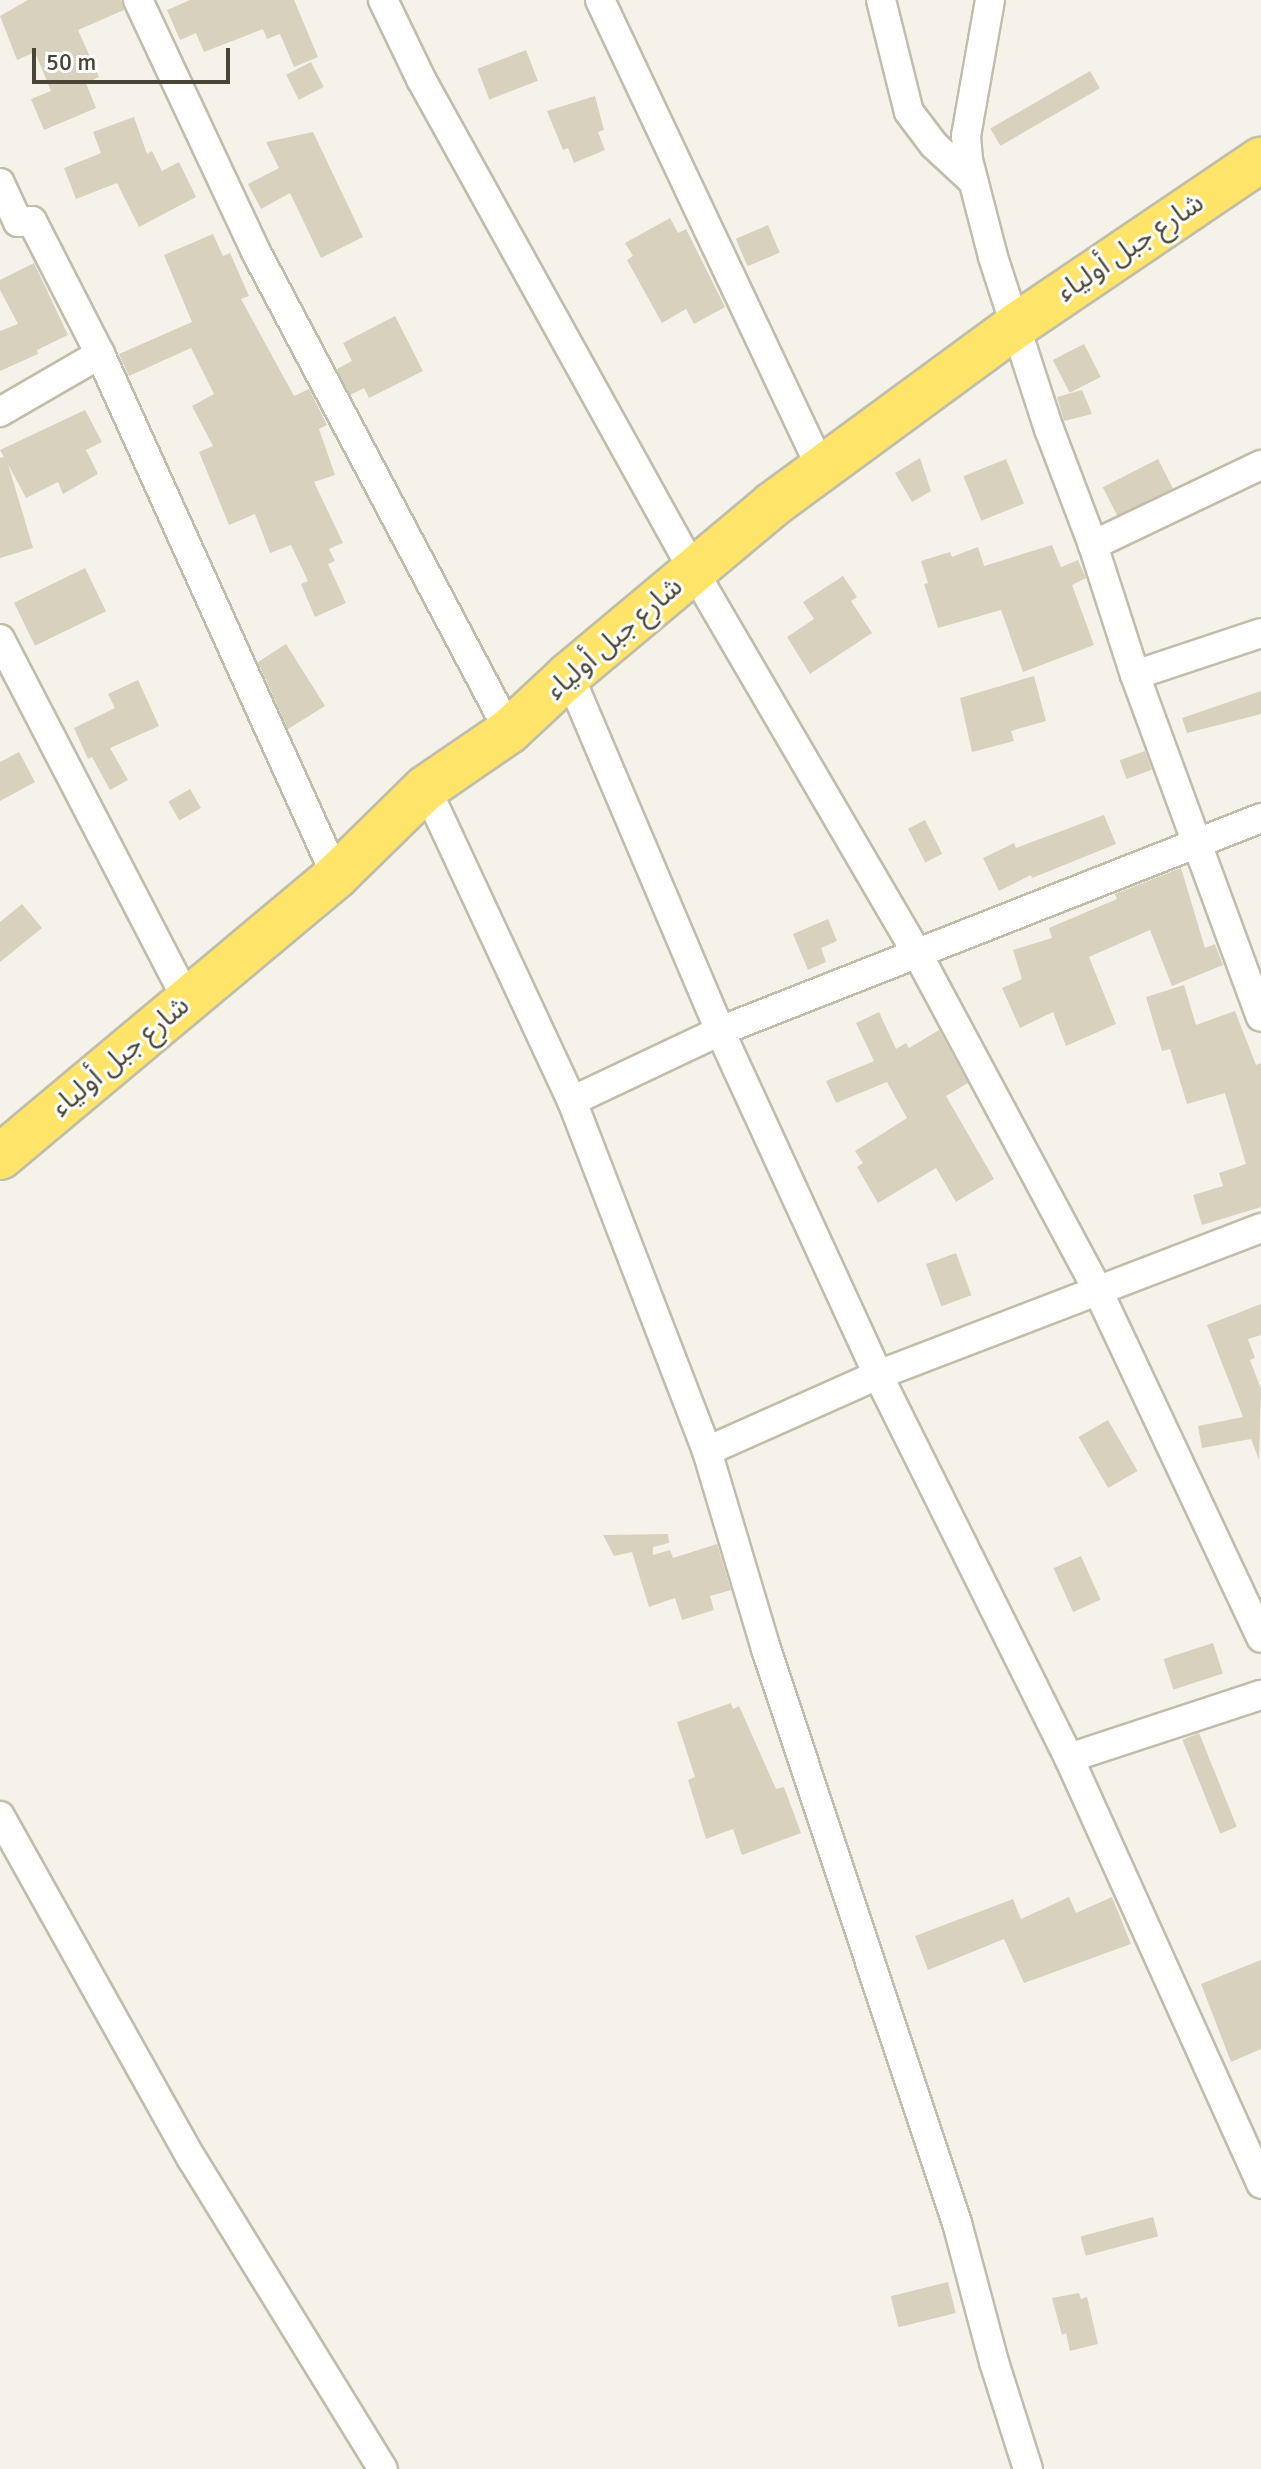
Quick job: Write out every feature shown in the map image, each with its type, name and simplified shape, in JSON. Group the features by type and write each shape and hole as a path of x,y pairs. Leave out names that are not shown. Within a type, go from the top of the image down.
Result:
{"highway":[{"name":"شارع جبل أولياء","path":"0,1157 336,876 426,788 509,731 569,675 693,570 821,468 1017,325 1261,160"}],"street":[{"path":"138,0 256,252 509,731"},
{"path":"383,0 421,79 693,570 916,951 1099,1293 1260,1635"},
{"path":"600,0 821,468"},
{"path":"881,0 909,112 934,145 974,183"},
{"path":"990,0 966,136 974,183 993,257 1135,675 1195,845 1261,1017"},
{"path":"0,183 18,222 32,221 100,354 336,876"},
{"path":"0,412 100,354"},
{"path":"1093,545 1261,465"},
{"path":"1135,675 1261,633"},
{"path":"0,639 187,1000"},
{"path":"569,675 720,1031 878,1375 1069,1758 1261,2184"},
{"path":"426,788 572,1101 707,1451 766,1649 957,2223 1028,2469"},
{"path":"572,1101 720,1031 916,951 1261,818"},
{"path":"707,1451 878,1375 1099,1293 1261,1228"},
{"path":"1069,1758 1261,1695"},
{"path":"0,1816 192,2159 383,2469"}],"building":[{"path":"28,0 121,0 124,10 78,30 99,77 86,83 96,108 44,130 31,99 51,91 35,52 17,60 0,16"},
{"path":"190,0 294,0 318,57 294,67 280,34 267,39 263,29 204,52 196,33 180,40 167,10"},
{"path":"526,50 538,81 489,99 477,69"},
{"path":"311,62 324,87 299,100 286,75"},
{"path":"1090,71 1100,88 1000,146 990,129"},
{"path":"595,96 604,130 598,132 605,150 574,163 568,148 563,150 547,111"},
{"path":"134,117 147,154 152,151 162,171 179,162 196,197 139,227 117,183 76,199 64,168 101,153 93,132"},
{"path":"313,132 363,237 321,258 290,193 261,209 248,184 279,168 266,142"},
{"path":"670,218 678,233 686,229 725,307 694,324 686,309 662,323 627,260 633,256 625,243"},
{"path":"768,225 780,253 748,266 736,239"},
{"path":"213,234 223,256 230,253 249,296 241,299 294,396 309,389 327,425 319,429 335,475 314,482 343,543 329,549 335,561 328,564 346,603 315,617 301,584 308,581 291,545 270,553 255,514 229,525 199,452 213,446 192,406 214,394 191,348 129,376 119,354 192,322 164,255"},
{"path":"34,263 68,335 37,350 38,354 0,371 0,331 18,324 0,290 0,280"},
{"path":"395,316 423,371 369,398 364,388 350,395 337,369 352,361 343,343"},
{"path":"1084,344 1101,377 1070,393 1053,360"},
{"path":"1082,390 1092,414 1064,421 1057,397"},
{"path":"85,410 102,442 86,450 98,474 63,494 58,482 26,498 8,464 33,548 0,558 0,458 4,457 0,450"},
{"path":"920,458 931,491 912,502 895,473"},
{"path":"1006,459 1024,504 981,521 963,476"},
{"path":"1158,459 1173,488 1118,517 1103,487"},
{"path":"1052,545 1061,567 1078,560 1086,578 1072,585 1094,645 1023,672 1001,610 938,628 924,584 928,583 921,561 950,552 952,557 978,547 984,566"},
{"path":"85,568 106,611 35,646 14,603"},
{"path":"843,576 857,597 851,601 872,633 810,674 787,637 814,619 803,602"},
{"path":"286,644 325,706 288,729 258,662"},
{"path":"1034,676 1046,721 1011,731 1014,741 972,752 960,698"},
{"path":"138,680 159,726 110,748 128,780 110,790 92,757 88,759 74,728 115,708 108,694"},
{"path":"1261,691 1261,714 1187,733 1182,718"},
{"path":"1145,751 1152,770 1126,779 1120,760"},
{"path":"19,752 35,782 0,801 0,762"},
{"path":"190,789 201,808 179,821 168,801"},
{"path":"1104,815 1116,844 1032,878 1031,875 999,891 983,858 1014,843 1016,848"},
{"path":"925,820 942,854 925,862 908,829"},
{"path":"1181,868 1205,948 1215,944 1223,965 1172,986 1150,930 1089,957 1116,1024 1066,1046 1053,1012 1020,1028 1002,988 1022,979 1013,950 1052,938 1049,928 1117,899 1115,894"},
{"path":"22,904 42,928 0,962 0,922"},
{"path":"828,919 837,941 821,948 826,962 808,970 793,934"},
{"path":"1184,985 1196,1025 1235,1011 1256,1065 1261,1063 1261,1207 1202,1225 1193,1195 1223,1186 1219,1173 1246,1164 1225,1093 1187,1104 1170,1049 1162,1051 1146,997"},
{"path":"879,1012 896,1049 906,1043 909,1048 939,1030 968,1083 946,1096 994,1179 956,1202 936,1168 878,1203 857,1167 863,1163 855,1151 907,1118 887,1082 836,1103 826,1081 874,1061 856,1023"},
{"path":"956,1253 971,1295 941,1306 926,1264"},
{"path":"1261,1304 1261,1335 1248,1339 1255,1358 1250,1360 1261,1389 1259,1460 1251,1439 1202,1448 1198,1426 1243,1417 1207,1325"},
{"path":"1108,1420 1138,1471 1108,1488 1079,1437"},
{"path":"668,1534 669,1543 653,1547 653,1555 670,1550 673,1558 717,1544 731,1590 710,1596 714,1610 682,1620 675,1598 649,1607 632,1552 614,1556 603,1535"},
{"path":"1081,1556 1101,1600 1073,1612 1054,1568"},
{"path":"1213,1643 1223,1673 1173,1690 1164,1659"},
{"path":"731,1703 733,1709 739,1706 776,1789 784,1787 801,1833 742,1855 733,1829 706,1839 688,1780 695,1777 677,1722"},
{"path":"1199,1733 1237,1827 1220,1833 1182,1740"},
{"path":"1069,1897 1076,1913 1112,1897 1131,1944 1024,1983 1004,1939 928,1970 915,1936 1013,1899 1021,1919"},
{"path":"1261,1960 1261,2049 1231,2062 1201,1984"},
{"path":"1153,2217 1158,2236 1086,2256 1081,2236"},
{"path":"948,2282 956,2313 898,2327 891,2296"},
{"path":"1079,2293 1081,2299 1087,2297 1098,2344 1070,2351 1066,2333 1062,2335 1052,2298"}]}
